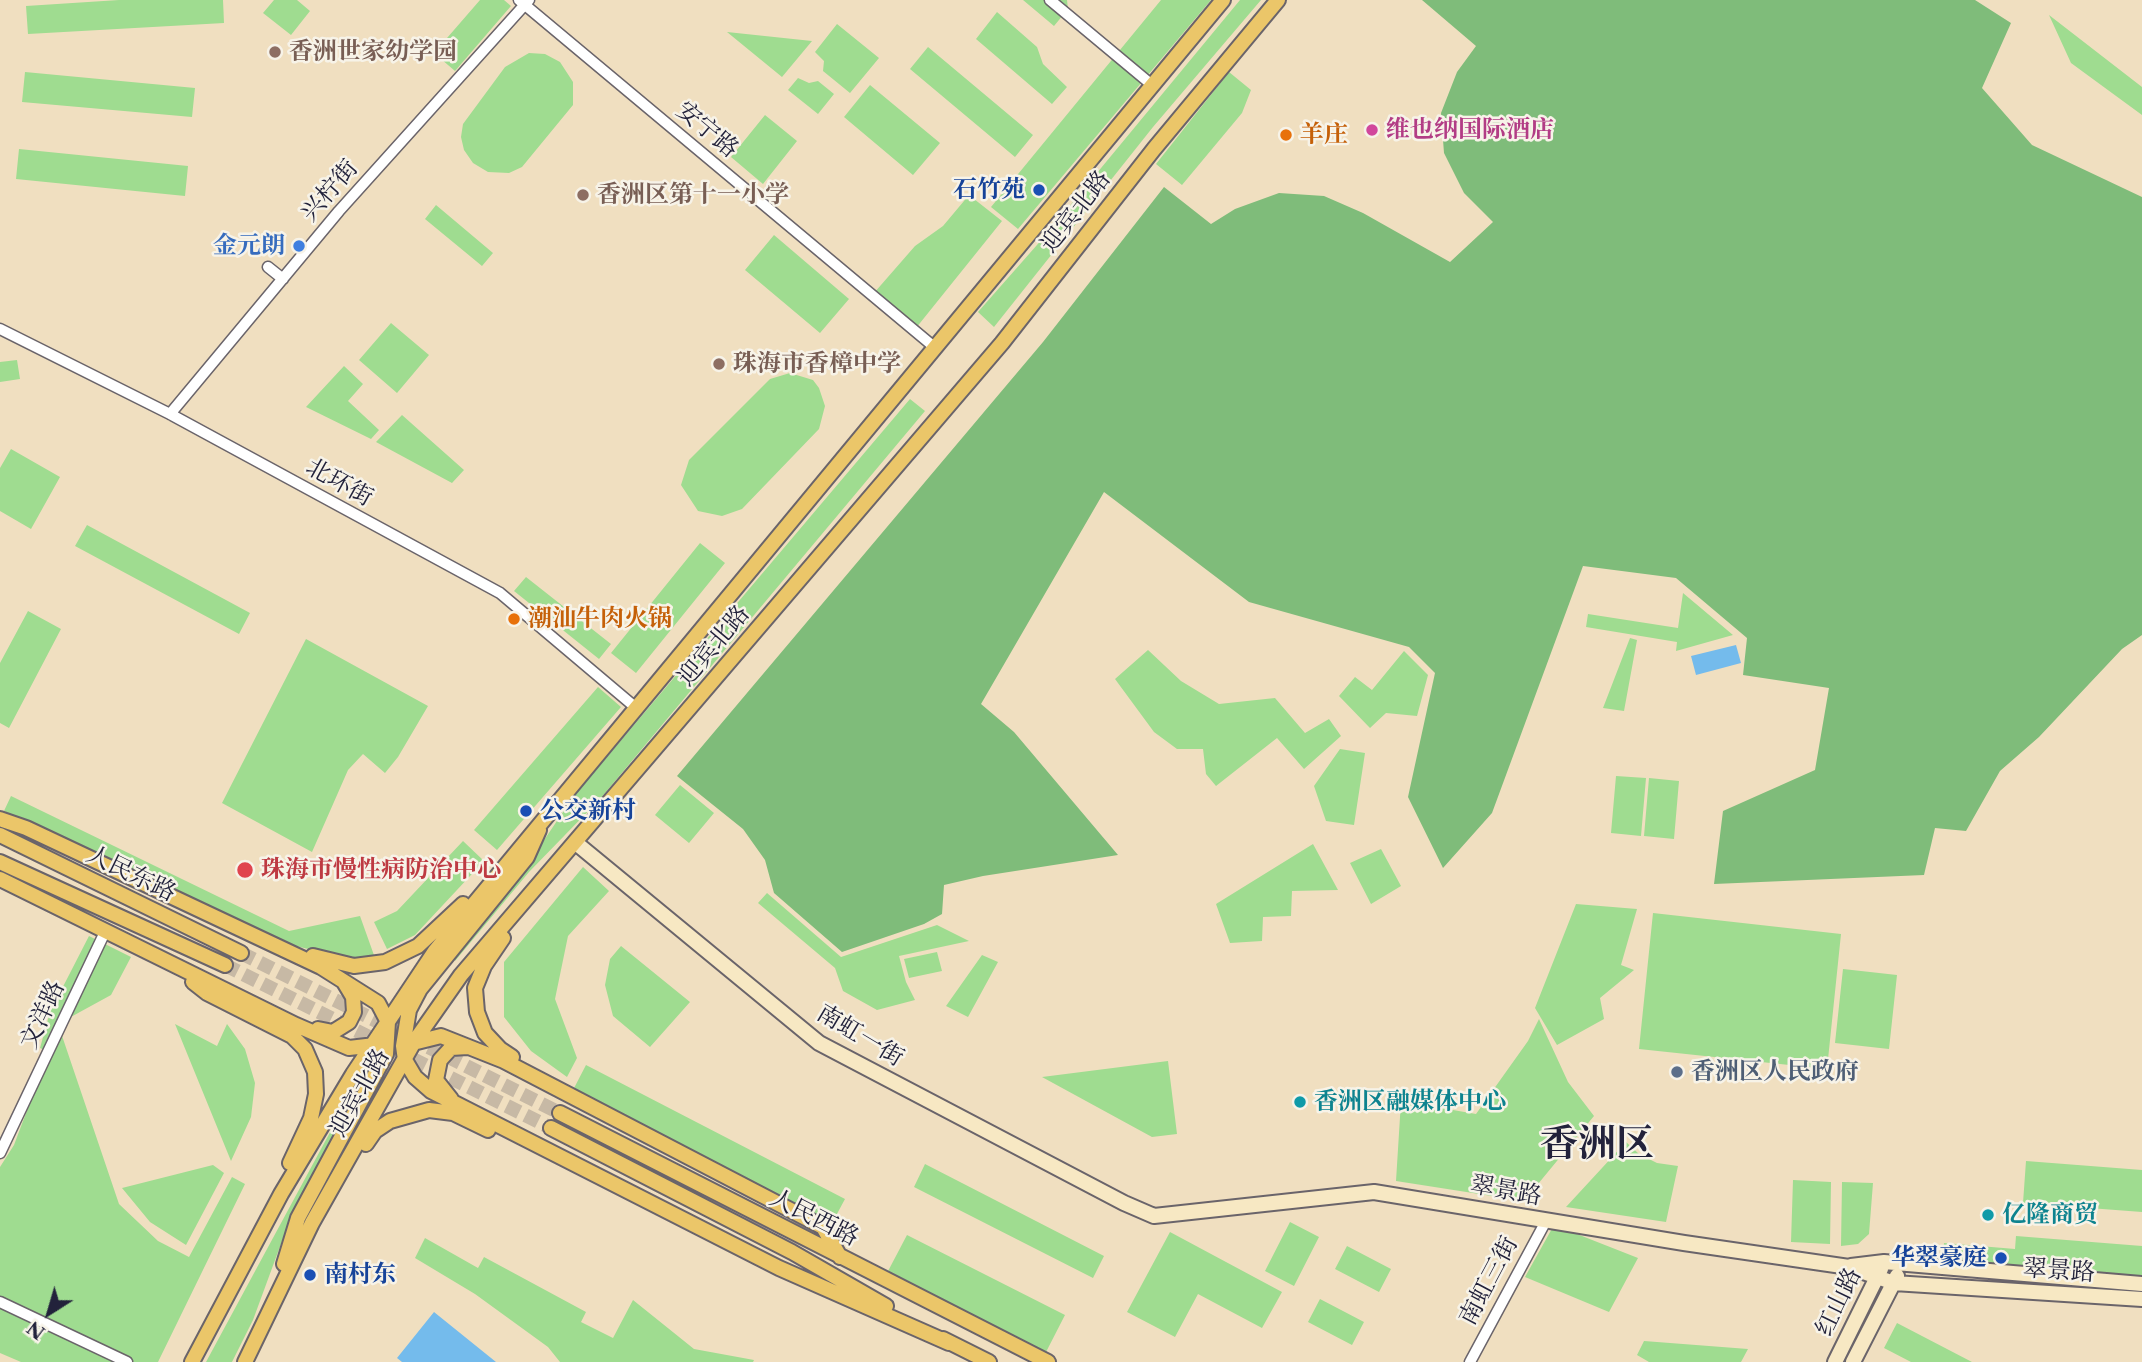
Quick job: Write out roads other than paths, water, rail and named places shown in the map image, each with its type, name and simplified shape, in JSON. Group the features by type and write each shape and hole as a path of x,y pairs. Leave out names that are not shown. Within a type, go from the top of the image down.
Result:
{"main road":[{"name":"迎宾北路","path":"193,1358 281,1194 353,1074 435,950 933,346 1223,0"},
{"name":"迎宾北路","path":"245,1362 312,1223 407,1045 461,975 1002,344 1154,149 1278,0"},
{"name":"迎宾北路","path":"407,1045 409,1010 420,989 527,857 547,813"},
{"path":"0,819 26,828 260,938 342,980 378,1003 388,1022 386,1054 298,1218 272,1306"},
{"name":"人民东路","path":"0,835 241,953"},
{"name":"南虹一街","path":"576,843 819,1042 1112,1197 1154,1216"},
{"name":"人民东路","path":"0,862 225,965"},
{"path":"0,879 170,964 349,1048 372,1047 389,1038 407,1045 423,1084 453,1101 779,1268 949,1343"},
{"path":"260,938 354,966 385,962 418,946 484,889"},
{"path":"534,891 484,966 475,988 477,1012 485,1033 500,1049 572,1096"},
{"path":"170,964 207,993 292,1036 304,1049 315,1072 316,1094 311,1118 239,1274"},
{"path":"296,1025 333,1032 349,1022 354,1012 353,998 342,980"},
{"path":"353,1074 386,1054 441,1036 473,1047 823,1227 840,1258"},
{"path":"453,1101 436,1080 440,1060 451,1048 473,1047"},
{"path":"312,1223 375,1131 399,1117 429,1110 453,1113 541,1156 615,1184"},
{"name":"人民西路","path":"560,1113 1048,1362"},
{"name":"人民西路","path":"551,1128 792,1252 949,1343 989,1362"},
{"name":"翠景路","path":"1154,1216 1374,1192 1546,1221 1849,1266 1894,1283 2142,1299"},
{"name":"翠景路","path":"1849,1266 1884,1262 2142,1284"},
{"name":"红山路","path":"1835,1362 1884,1262"},
{"name":"红山路","path":"1853,1362 1901,1265"}],"street":[{"path":"1050,0 1152,85"},
{"name":"兴柠街","path":"170,414 339,211 524,2"},
{"name":"安宁路","path":"524,2 933,346"},
{"path":"268,267 283,279"},
{"name":"北环街","path":"0,329 170,414 500,593 635,707"},
{"name":"文洋路","path":"0,1153 105,932"},
{"name":"南虹三街","path":"1470,1362 1546,1221"},
{"path":"0,1302 127,1362"}],"water":[{"path":"1736,645 1741,663 1696,675 1691,656"},
{"path":"434,1312 496,1362 402,1362 397,1358"}],"tunnel":[{"path":"241,953 560,1113"},
{"path":"225,965 551,1128"}],"place":[{"name":"香洲世家幼学园","path":"275,52"},
{"name":"维也纳国际酒店","path":"1372,130"},
{"name":"羊庄","path":"1286,135"},
{"name":"石竹苑","path":"1039,190"},
{"name":"香洲区第十一小学","path":"583,195"},
{"name":"金元朗","path":"299,246"},
{"name":"珠海市香樟中学","path":"719,364"},
{"name":"潮汕牛肉火锅","path":"514,619"},
{"name":"公交新村","path":"526,811"},
{"name":"珠海市慢性病防治中心","path":"245,870"},
{"name":"香洲区人民政府","path":"1677,1072"},
{"name":"香洲区融媒体中心","path":"1300,1102"},
{"name":"亿隆商贸","path":"1988,1215"},
{"name":"华翠豪庭","path":"2001,1258"},
{"name":"南村东","path":"310,1275"}],"district":[{"name":"香洲区","path":"1597,1145"}]}
